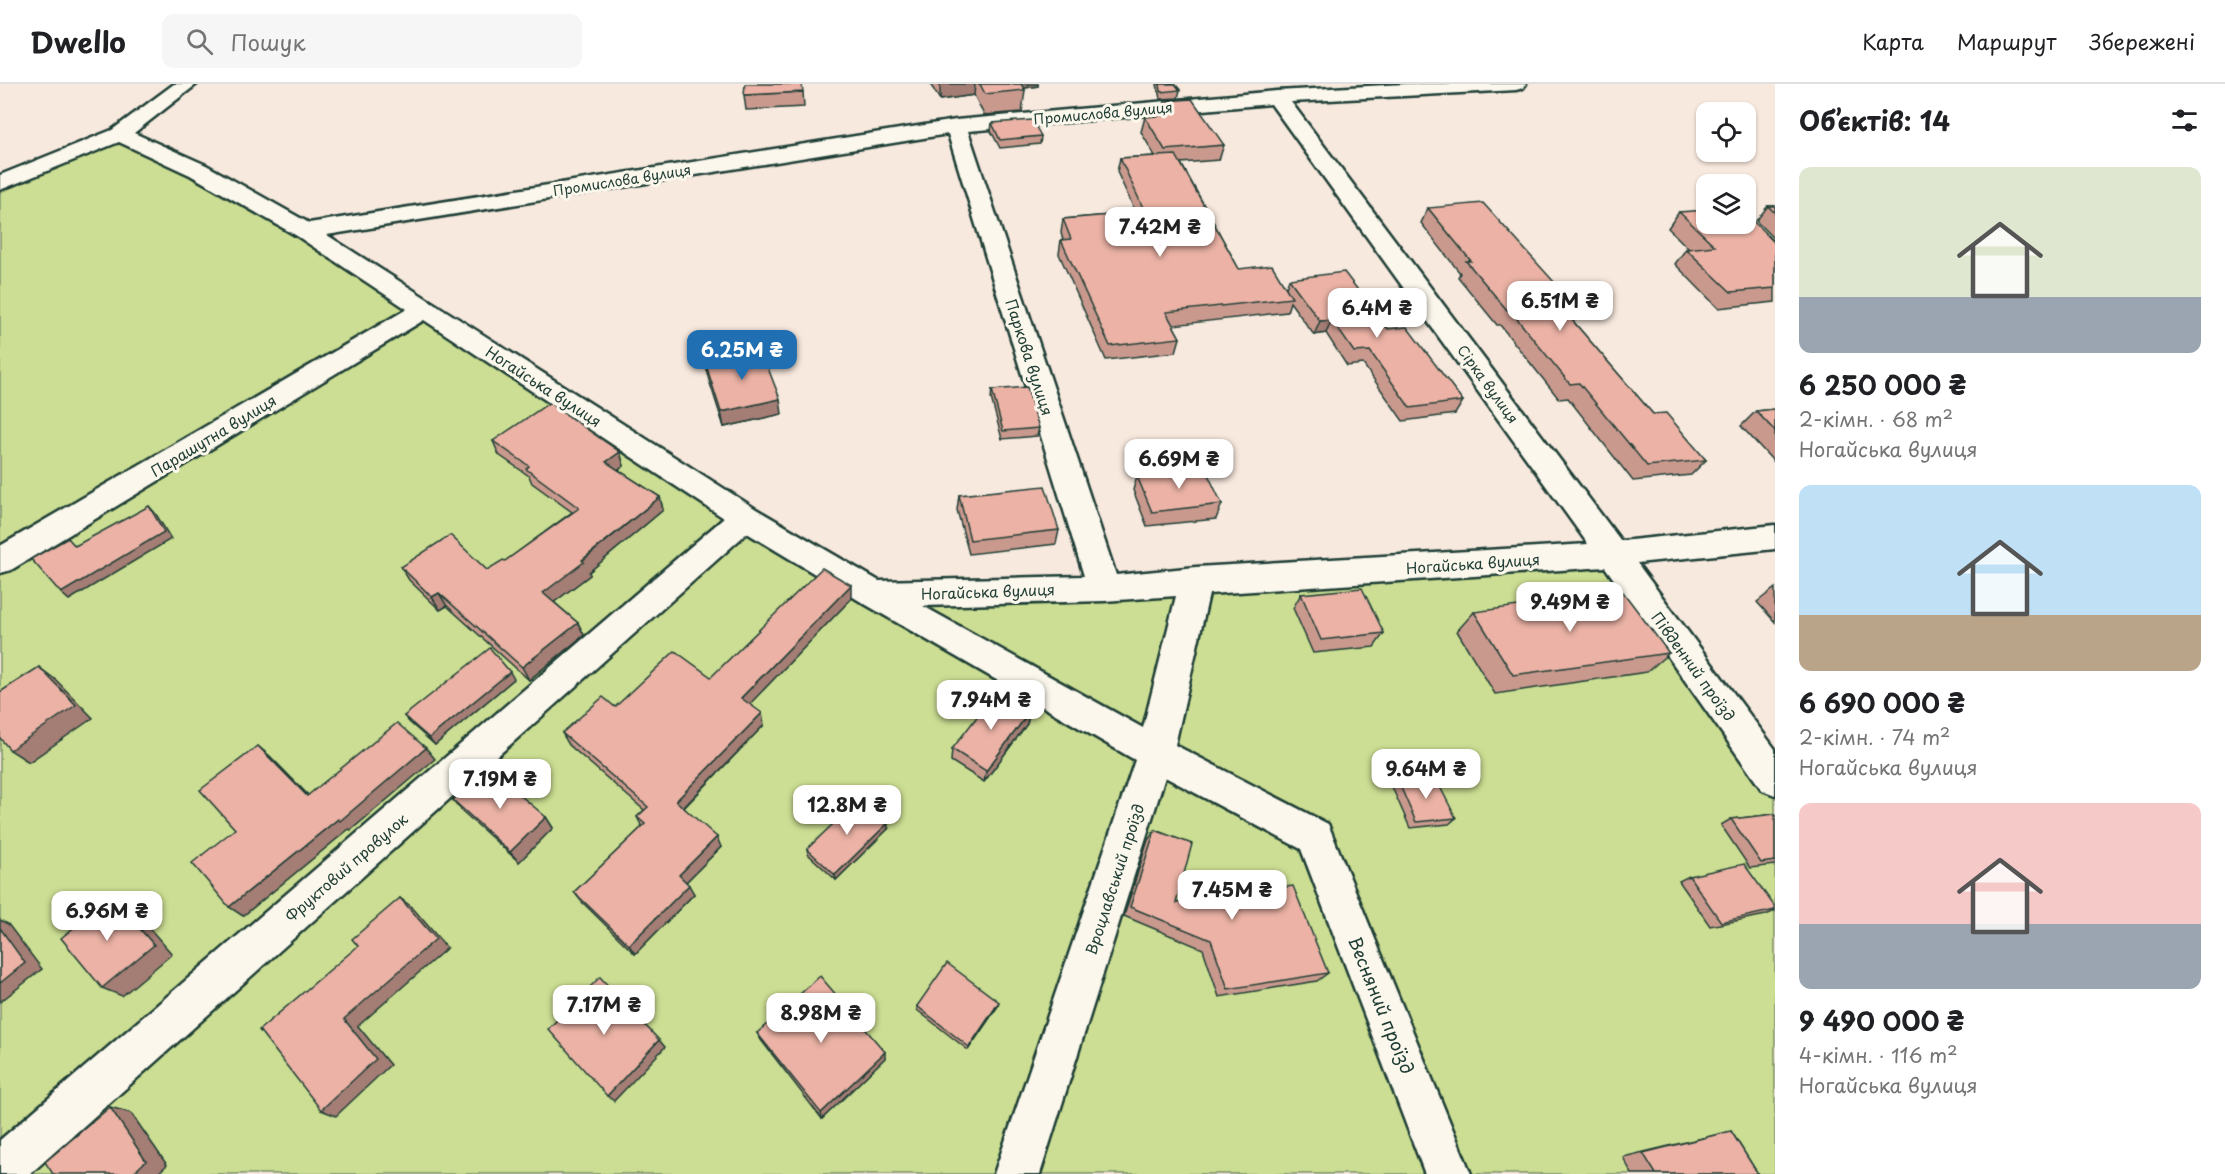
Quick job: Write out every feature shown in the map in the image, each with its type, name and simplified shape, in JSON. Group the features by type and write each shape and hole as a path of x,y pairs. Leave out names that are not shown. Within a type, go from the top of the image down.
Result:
{"street":[{"path":"0,183 119,134 187,84"},
{"name":"Промислова вулиця","path":"305,231 956,126 1277,98 1516,84"},
{"name":"Сірка вулиця","path":"1277,98 1614,554"},
{"name":"Паркова вулиця","path":"956,126 1104,588"},
{"path":"119,134 198,170 305,231"},
{"name":"Ногайська вулиця","path":"305,231 745,517 874,594 1104,588 1196,580 1614,554 1775,537"},
{"name":"Парашутна вулиця","path":"0,561 425,309"},
{"name":"Фруктовий провулок","path":"0,1170 745,517"},
{"name":"Південний проїзд","path":"1614,554 1775,778"},
{"name":"Вроцлавський проїзд","path":"1017,1174 1155,753 1196,580"},
{"path":"874,594 1155,753"},
{"name":"Весняний проїзд","path":"1155,753 1315,837 1448,1174"}],"green space":[{"path":"130,136 198,170 874,594 1613,554 1775,778 1775,1174 0,1174 0,192"}],"building":[{"path":"745,84 802,84 803,92 744,95"},
{"path":"980,84 1021,84 1025,90 985,94"},
{"path":"1160,84 1175,84 1180,90 1161,92"},
{"path":"1192,99 1224,145 1165,150 1145,117 1167,115 1165,101"},
{"path":"1032,120 1041,136 1000,140 992,123"},
{"path":"1176,155 1239,269 1272,265 1292,298 1166,312 1180,338 1110,346 1061,240 1071,239 1063,219 1145,212 1120,158"},
{"path":"1483,203 1573,303 1558,304 1653,414 1666,413 1706,460 1647,466 1579,383 1570,384 1509,309 1507,310 1466,261 1471,261 1428,208"},
{"path":"1768,206 1775,206 1775,213"},
{"path":"1696,211 1696,228 1679,212"},
{"path":"1756,224 1775,243 1775,288 1731,292 1686,249 1715,246 1702,234 1756,234"},
{"path":"1344,272 1388,329 1407,327 1463,401 1410,408 1370,351 1354,352 1332,320 1320,321 1289,279"},
{"path":"761,350 780,399 721,412 705,362"},
{"path":"1027,387 1039,428 1003,431 992,390"},
{"path":"549,403 620,452 606,462 660,497 582,560 584,562 543,593 578,623 522,667 439,593 432,597 401,567 450,535 487,570 505,561 579,508 526,469 529,466 493,441"},
{"path":"1775,409 1775,431 1756,411"},
{"path":"1205,468 1222,504 1152,512 1137,476"},
{"path":"1045,486 1059,530 970,540 959,495"},
{"path":"149,506 164,532 61,593 31,559 68,538 75,546"},
{"path":"822,568 851,585 741,698 762,713 676,801 717,837 679,875 689,885 629,945 574,892 645,824 637,817 648,807 562,733 603,697 615,707 675,651 711,677"},
{"path":"1362,588 1384,633 1321,640 1301,594"},
{"path":"1623,592 1669,653 1513,675 1474,612"},
{"path":"490,648 510,672 429,738 404,716"},
{"path":"39,667 76,705 10,750 0,738 0,692"},
{"path":"997,691 1030,711 986,771 952,749"},
{"path":"397,723 426,748 340,821 338,819 229,907 192,863 235,829 200,790 258,746 307,796"},
{"path":"489,769 546,817 510,852 453,800"},
{"path":"1435,777 1456,818 1416,822 1398,781"},
{"path":"860,798 888,823 835,875 807,849"},
{"path":"1775,814 1775,861 1761,863 1731,819"},
{"path":"1155,830 1192,844 1176,903 1293,886 1328,973 1228,989 1211,940 1130,907"},
{"path":"1744,864 1775,910 1721,922 1689,876"},
{"path":"112,897 154,945 102,988 61,938"},
{"path":"400,898 436,939 344,1019 376,1059 321,1110 259,1030 358,946 352,939"},
{"path":"0,928 25,963 0,983"},
{"path":"947,963 999,1002 969,1047 917,1006"},
{"path":"820,976 885,1052 821,1113 757,1033"},
{"path":"600,977 659,1040 607,1096 548,1029"},
{"path":"110,1107 146,1161 132,1174 53,1174 45,1162"},
{"path":"1731,1131 1758,1174 1656,1174 1643,1153"}]}
